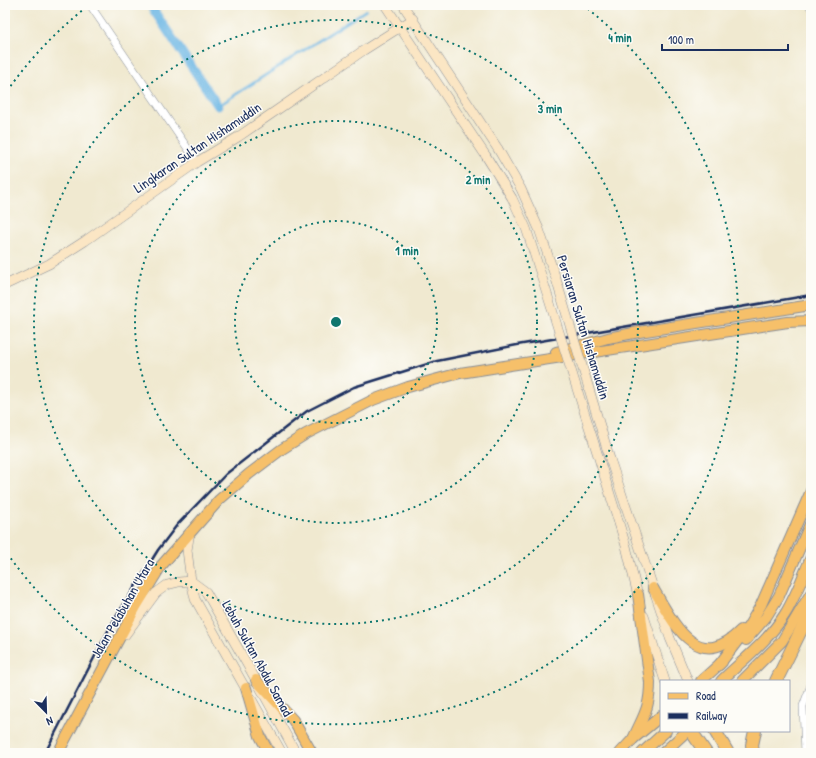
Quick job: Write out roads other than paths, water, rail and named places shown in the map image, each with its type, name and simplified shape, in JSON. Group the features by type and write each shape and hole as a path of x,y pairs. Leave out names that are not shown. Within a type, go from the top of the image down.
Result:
{"highway":[{"path":"776,680 811,610"},
{"path":"692,732 706,753"},
{"path":"716,732 728,753"},
{"path":"753,753 752,745 755,732"}],"main road":[{"path":"486,369 623,335 811,305"},
{"path":"486,369 811,320"},
{"name":"Jalan Pelabuhan Utara","path":"58,753 136,607 161,566 219,500 249,474 282,449 306,434 373,400 434,379 486,369"},
{"path":"719,665 748,627 761,605 811,491"},
{"path":"702,680 757,628 773,606 784,587 811,522"},
{"path":"722,680 756,648 778,624 791,603 811,557"},
{"path":"653,588 673,623 683,636 704,646 717,646 729,641 743,628 761,605"},
{"path":"743,680 782,641 811,593"},
{"path":"633,739 646,712 649,703 650,691 638,594"},
{"path":"256,680 293,720 312,753"},
{"path":"246,688 260,736 269,753"},
{"path":"620,753 633,739 660,717"},
{"path":"642,753 665,732"},
{"path":"663,753 686,732"}],"street":[{"path":"90,5 197,162"},
{"name":"Persiaran Sultan Hishamuddin","path":"385,5 486,156 512,198 526,228 626,546 638,594 665,680"},
{"name":"Persiaran Sultan Hishamuddin","path":"403,5 498,149 521,189 539,229 556,278 610,459 670,638 688,680"},
{"name":"Lingkaran Sultan Hishamuddin","path":"5,285 49,264 85,241 197,162 238,137 364,50 413,19"},
{"name":"Lebuh Sultan Abdul Samad","path":"190,532 187,550 191,581 196,599 282,753"},
{"path":"111,654 156,592 167,585 191,581"},
{"name":"Lebuh Sultan Abdul Samad","path":"191,581 206,592 296,753"},
{"path":"805,753 803,706 811,685"}],"waterway":[{"path":"150,5 218,106"},
{"path":"218,106 366,10"}],"railway":[{"path":"45,753 111,625 158,550 177,525 226,474 307,411 354,387 437,361 517,345 811,295"}]}
